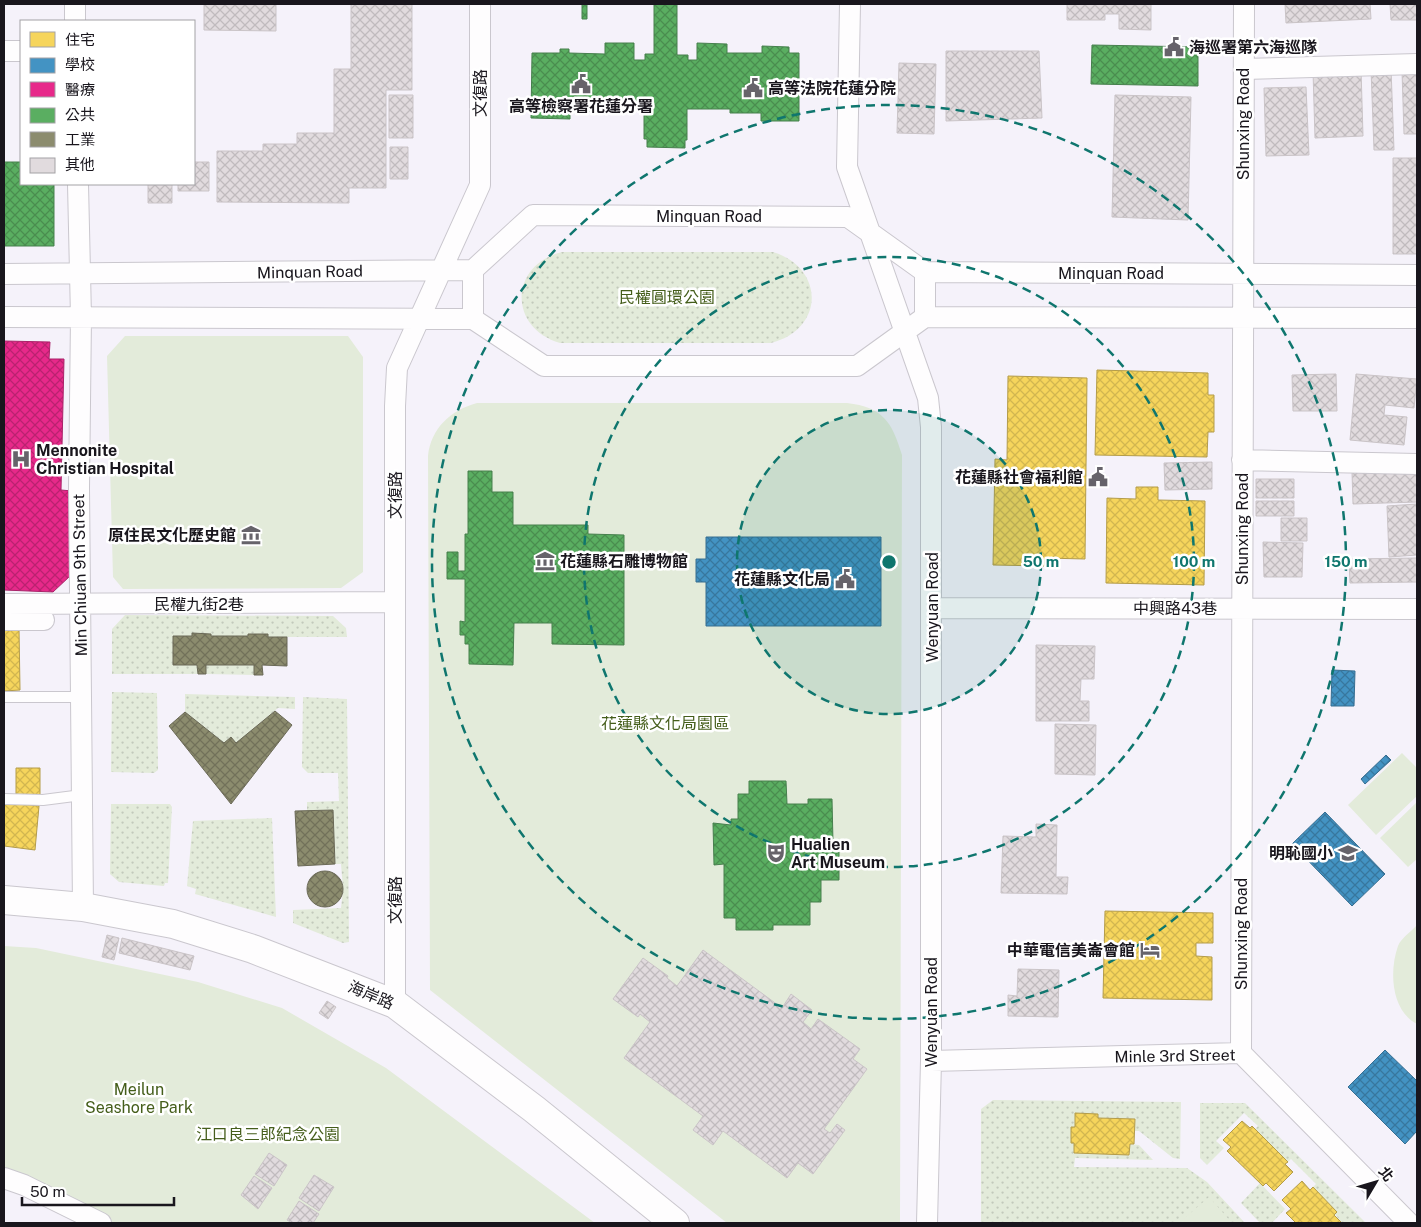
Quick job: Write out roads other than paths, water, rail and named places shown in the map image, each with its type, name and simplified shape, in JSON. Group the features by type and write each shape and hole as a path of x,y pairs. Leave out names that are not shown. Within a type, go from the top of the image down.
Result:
{"main road":[{"name":"海岸路","path":"4,900 83,907 173,924 253,949 395,1004 534,1109 675,1223"}],"street":[{"path":"75,4 75,20"},
{"name":"文復路","path":"395,1004 395,406 398,368 480,185 480,4"},
{"name":"Wenyuan Road","path":"850,4 848,167 928,398 929,407 932,608 931,1061 926,1223"},
{"name":"Shunxing Road","path":"1241,1053 1244,4"},
{"path":"4,51 20,51"},
{"path":"1244,69 1417,64"},
{"name":"Min Chiuan 9th Street","path":"78,185 81,317 80,604 83,907"},
{"name":"Minquan Road","path":"4,274 473,270 533,215 848,217 926,272 1417,274"},
{"path":"473,270 473,319"},
{"path":"925,317 926,272"},
{"path":"4,317 473,319 544,366 857,366 925,317 1417,318"},
{"path":"1242,460 1417,464"},
{"name":"民權九街2巷","path":"4,604 395,602"},
{"name":"中興路43巷","path":"932,608 1417,609"},
{"path":"4,620 44,620"},
{"name":"Minle 3rd Street","path":"931,1061 1241,1053 1409,1223"},
{"path":"4,1178 24,1185 101,1223"}],"lane":[{"path":"4,697 81,697"},
{"path":"4,799 44,800 82,795"}],"place":[{"name":"海巡署第六海巡隊","path":"1174,47"},
{"name":"高等檢察署花蓮分署","path":"581,84"},
{"name":"高等法院花蓮分院","path":"753,88"},
{"name":"Mennonite Christian Hospital","path":"21,459"},
{"name":"花蓮縣社會福利館","path":"1098,477"},
{"name":"原住民文化歷史館","path":"251,535"},
{"name":"花蓮縣石雕博物館","path":"545,561"},
{"name":"花蓮縣文化局","path":"845,579"},
{"name":"Hualien Art Museum","path":"776,853"},
{"name":"明恥國小","path":"1348,853"},
{"name":"中華電信美崙會館","path":"1150,950"}],"park label":[{"name":"民權圓環公園","path":"667,297"},
{"name":"花蓮縣文化局園區","path":"665,723"},
{"name":"Meilun Seashore Park","path":"139,1098"},
{"name":"江口良三郎紀念公園","path":"268,1134"}]}
